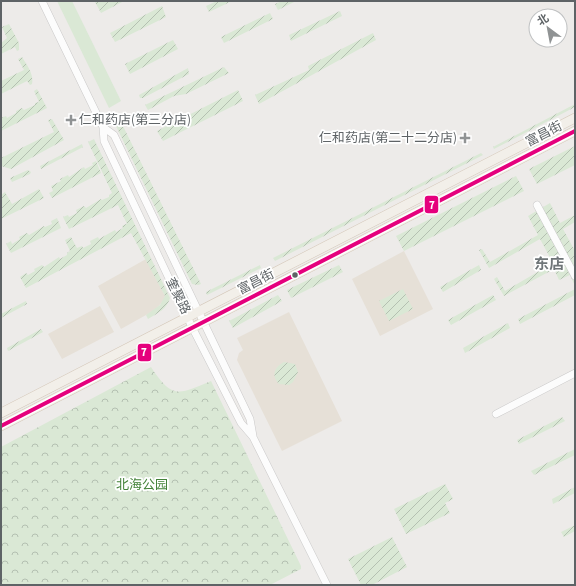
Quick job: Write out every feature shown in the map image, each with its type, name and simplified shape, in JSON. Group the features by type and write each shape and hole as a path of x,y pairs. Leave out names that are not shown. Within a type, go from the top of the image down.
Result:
{"main road":[{"name":"富昌街","path":"1,413 575,118"},
{"name":"富昌街","path":"1,426 575,131"}],"street":[{"name":"奎聚路","path":"42,1 103,127 104,141 192,327 241,423 253,437 327,585"},
{"path":"103,127 114,136 199,311 250,419 253,437"},
{"path":"537,205 575,276"},
{"path":"496,414 575,373"}],"shaded area":[{"path":"404,251 433,309 380,336 352,279"},
{"path":"146,259 165,296 164,300 155,310 121,329 98,286"},
{"path":"100,306 114,332 62,359 48,334"},
{"path":"289,312 342,421 282,451 237,360 239,353 243,350 237,338"}],"green space":[{"path":"57,1 72,1 121,101 109,108"},
{"path":"124,1 101,13 95,2"},
{"path":"217,1 232,1 209,12 206,6"},
{"path":"282,1 296,1 278,10 275,4"},
{"path":"162,6 166,17 115,42 110,33"},
{"path":"340,11 342,16 291,41 289,35"},
{"path":"270,13 273,19 224,43 221,37"},
{"path":"9,24 19,43 19,50 17,51 15,47 1,54 1,43 7,38 2,27"},
{"path":"373,33 376,40 259,104 255,95 309,70 308,66"},
{"path":"173,40 178,49 130,74 125,64"},
{"path":"22,57 31,73 32,84 30,85 27,81 1,94 1,81 24,70 18,59"},
{"path":"224,67 229,73 186,94 174,96 148,110 145,105"},
{"path":"188,68 189,74 143,98 140,98 139,95"},
{"path":"37,89 47,108 1,131 1,118 6,116 7,118 22,108 24,110 39,102 34,91"},
{"path":"238,90 243,101 163,141 157,131"},
{"path":"575,104 575,107 494,149 493,147"},
{"path":"52,119 64,140 11,169 1,166 1,158 54,132 48,120"},
{"path":"122,124 201,284 192,284 116,126"},
{"path":"94,139 170,298 167,305 159,313 148,319 146,315 160,305 165,296 131,233 26,288 20,277 26,273 28,275 35,271 34,269 42,265 44,267 59,257 60,259 67,255 70,251 65,240 71,237 77,248 82,246 83,248 91,244 90,241 98,237 99,239 115,230 116,232 123,228 122,226 127,224 118,205 69,229 63,217 68,215 69,217 77,213 76,210 84,206 86,208 101,199 102,200 109,197 112,193 88,142"},
{"path":"82,144 83,147 41,169 40,166"},
{"path":"575,146 575,165 537,184 529,169"},
{"path":"481,153 483,155 275,261 273,258"},
{"path":"96,161 101,173 52,198 49,193 53,191 51,186 61,181 60,179 68,175 69,177 84,167 85,169 93,165 92,163"},
{"path":"28,170 31,172 30,174 12,182 10,178"},
{"path":"516,176 524,191 404,251 396,236"},
{"path":"39,189 44,198 1,219 1,195 5,192 12,204"},
{"path":"550,203 560,223 575,215 575,222 563,229 575,251 575,286 570,275 559,280 554,269 504,296 494,279 497,277 505,291 553,263 540,239 489,268 479,250 482,249 490,262 538,235 528,216"},
{"path":"57,218 61,228 11,253 6,244 11,241 12,244 20,239 19,237 27,233 29,235 44,226 45,227 52,224 51,221"},
{"path":"260,265 261,268 207,295 206,292"},
{"path":"339,265 343,272 291,298 287,290"},
{"path":"479,265 481,270 443,292 440,287"},
{"path":"403,289 413,309 389,321 379,301"},
{"path":"575,289 575,295 520,324 518,319"},
{"path":"278,295 282,301 233,328 229,321"},
{"path":"493,295 496,300 451,325 448,320"},
{"path":"26,301 27,304 1,318 1,314"},
{"path":"508,323 510,328 465,353 463,348"},
{"path":"41,329 43,332 8,351 7,348"},
{"path":"284,362 295,364 298,372 293,382 289,385 279,384 274,375 278,366"},
{"name":"北海公园","path":"151,367 165,385 176,391 191,389 211,381 301,566 301,569 270,585 1,585 1,447"},
{"path":"562,417 565,421 519,444 517,440"},
{"path":"575,449 575,455 534,475 531,471"},
{"path":"445,484 453,499 445,503 450,513 406,534 394,509"},
{"path":"575,487 575,493 553,504 552,499"},
{"path":"575,525 575,531 564,537 561,532"},
{"path":"392,537 407,567 372,585 361,585 348,559"}],"transit line":[{"name":"7","path":"1,426 575,131"}],"place":[{"name":"仁和药店(第三分店)","path":"71,120"},
{"name":"仁和药店(第二十二分店)","path":"465,138"}],"district":[{"name":"东店","path":"549,264"}]}
